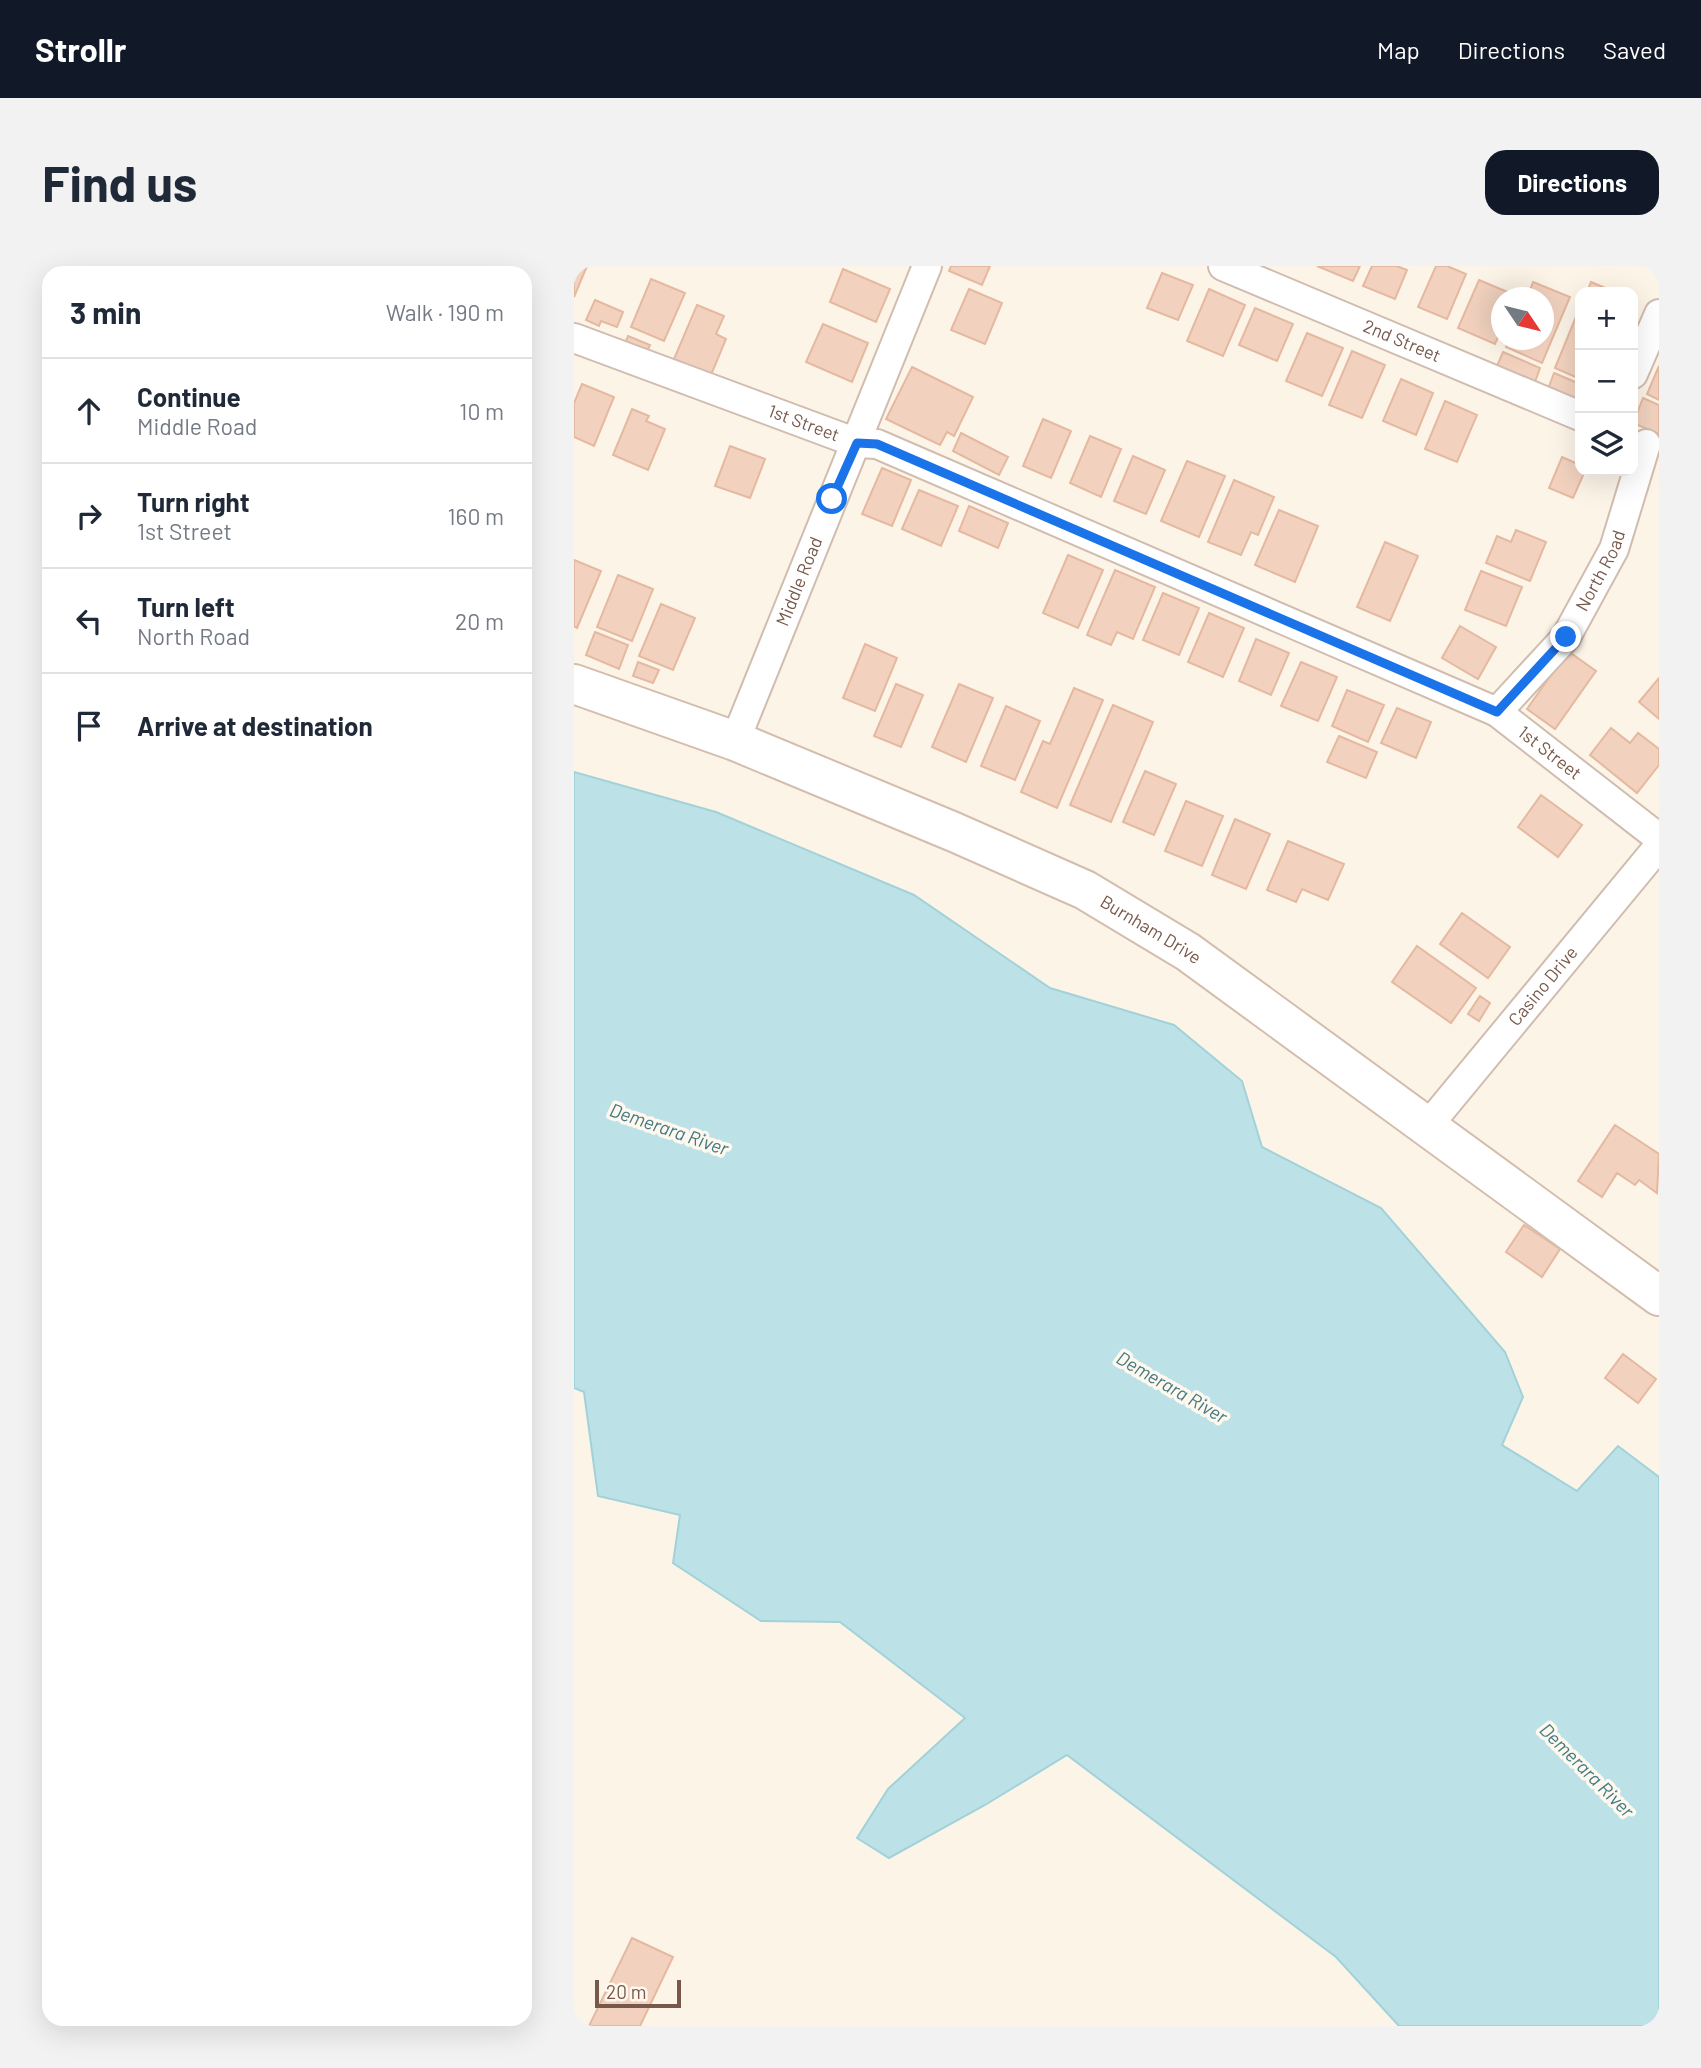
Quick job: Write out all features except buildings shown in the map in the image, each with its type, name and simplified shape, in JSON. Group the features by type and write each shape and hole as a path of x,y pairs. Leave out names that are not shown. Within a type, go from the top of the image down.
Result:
{"street":[{"name":"Middle Road","path":"734,741 927,266"},
{"name":"2nd Street","path":"1223,266 1575,414"},
{"path":"1638,362 1659,314"},
{"name":"1st Street","path":"574,338 857,443 877,444 1497,712 1659,838"},
{"name":"North Road","path":"1497,712 1566,637 1614,549 1646,444"},
{"name":"Burnham Drive","path":"574,684 734,741 954,832 1085,890 1188,952 1659,1296"},
{"name":"Casino Drive","path":"1426,1128 1659,846"}],"water":[{"name":"Demerara River","path":"574,772 716,812 914,895 1050,988 1174,1025 1242,1081 1262,1147 1381,1208 1505,1352 1523,1397 1502,1445 1577,1491 1618,1446 1659,1477 1659,2026 1399,2026 1336,1957 1067,1755 985,1805 889,1858 857,1838 888,1789 965,1718 840,1622 761,1621 673,1563 680,1515 598,1496 584,1392 574,1388"}],"route":[{"path":"832,499 857,443 877,444 1497,712 1566,637"}]}
